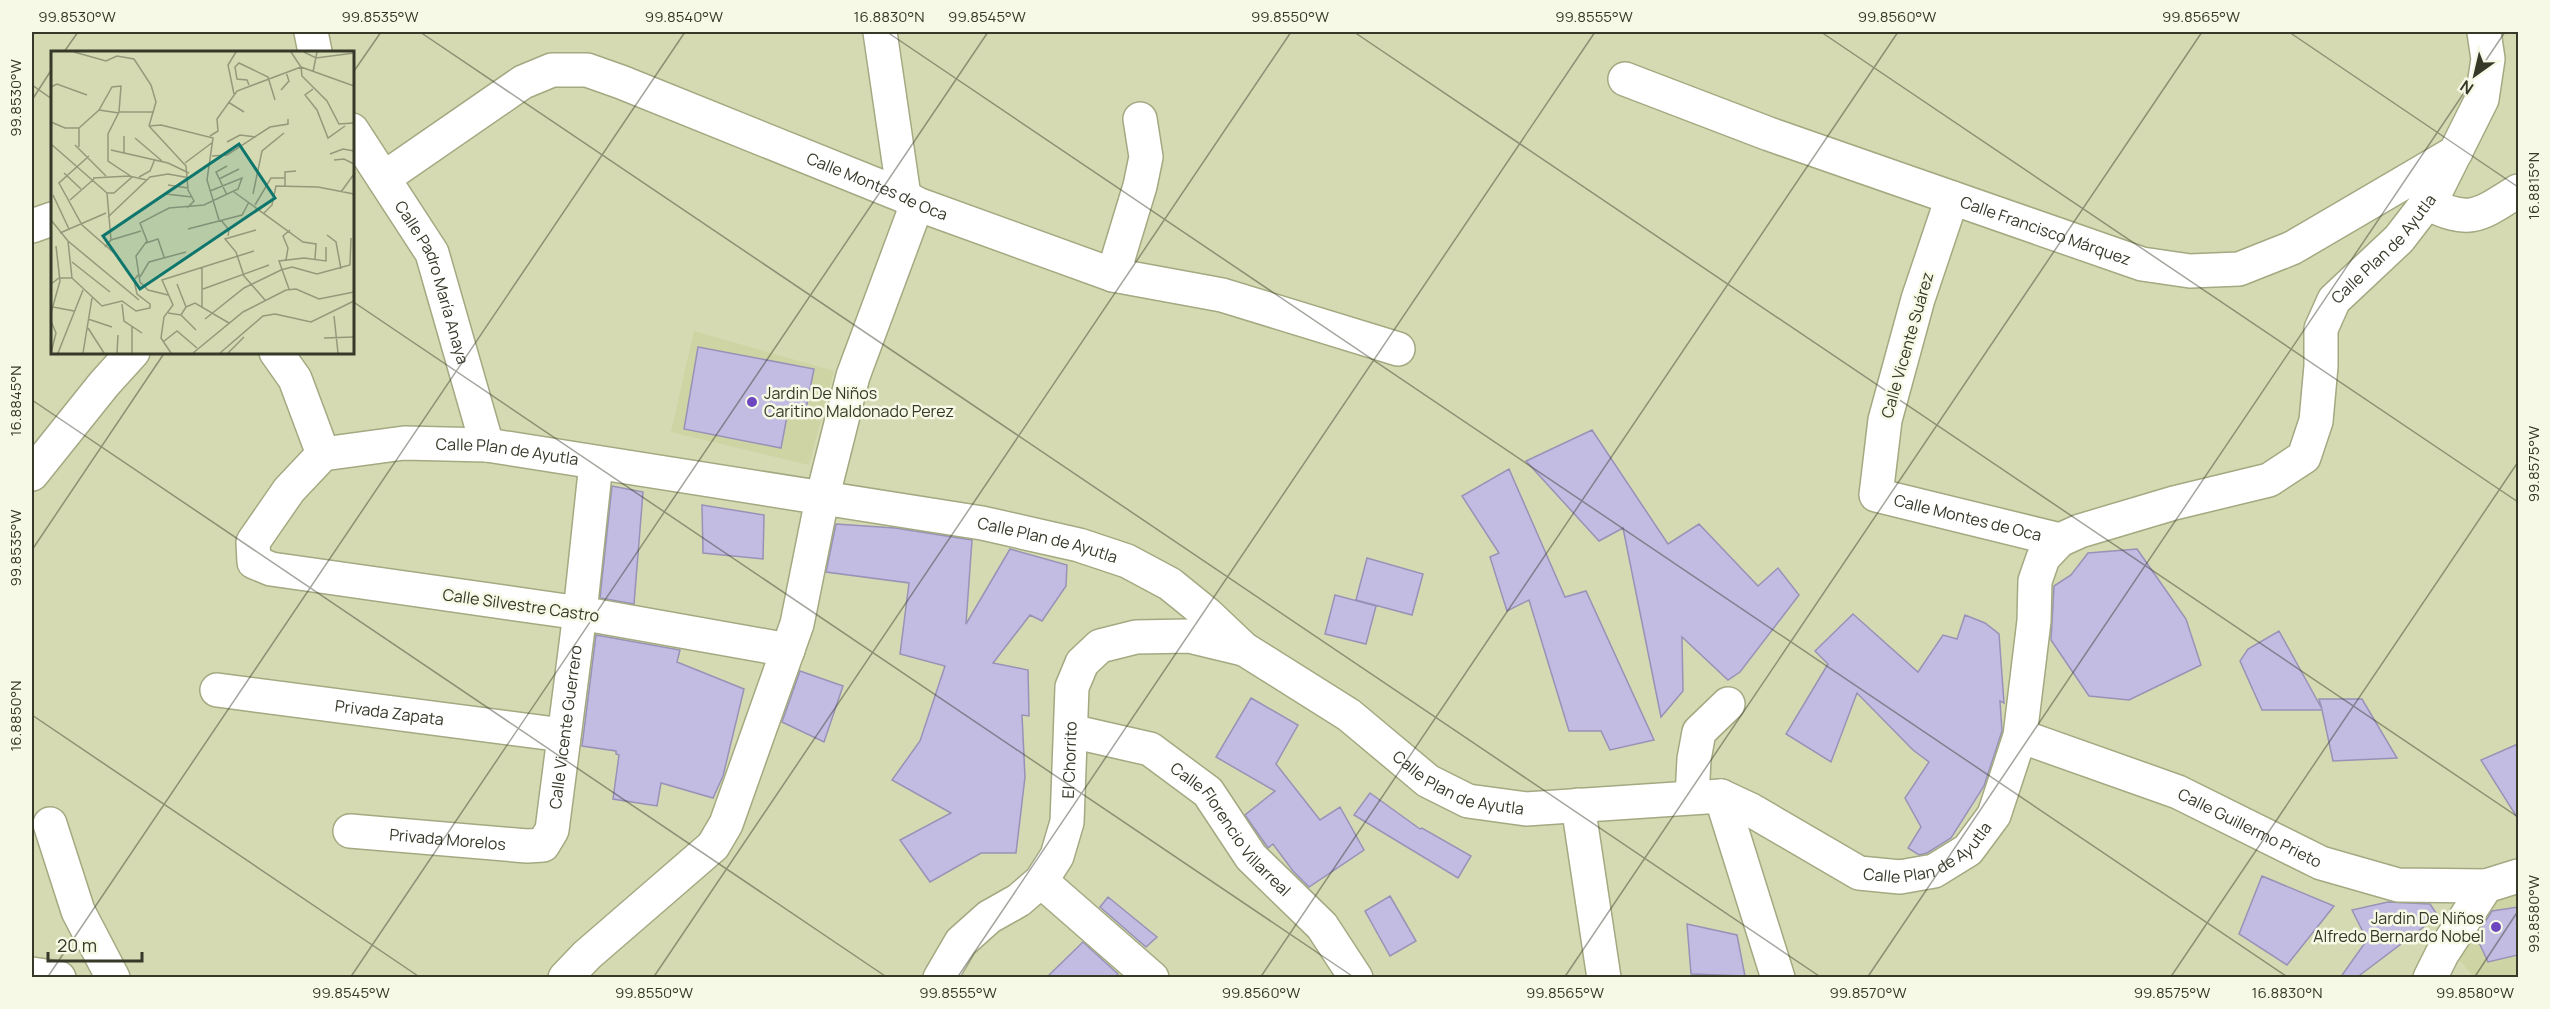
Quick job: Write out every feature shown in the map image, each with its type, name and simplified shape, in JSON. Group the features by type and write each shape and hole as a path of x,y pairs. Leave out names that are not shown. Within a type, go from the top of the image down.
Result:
{"street":[{"path":"311,32 315,51"},
{"path":"565,978 713,846 726,824 797,624 822,499 853,376 910,200 880,32"},
{"name":"Calle Plan de Ayutla","path":"323,454 404,443 487,446 982,523 1078,545 1127,561 1170,584 1244,649 1349,715 1428,781 1468,801 1526,809 1707,796 1751,810 1859,873 1900,877 1934,871 1968,849 1994,815 2020,736 2034,621 2035,581 2043,558 2060,540 2080,531 2174,503 2269,480 2304,457 2316,421 2321,366 2321,329 2334,300 2399,239 2436,191 2482,99 2488,59 2484,32"},
{"name":"Calle Montes de Oca","path":"384,178 523,82 552,70 587,70 910,200 1113,275 1222,295 1398,349"},
{"name":"Calle Francisco Márquez","path":"1625,79 1769,134 2142,264 2190,271 2239,269 2292,248 2456,152"},
{"path":"1113,275 1140,186 1146,157 1140,119"},
{"name":"Calle Padro María Anaya","path":"354,133 432,253 487,446"},
{"path":"2427,203 2448,214 2461,217 2484,212 2518,191"},
{"name":"Calle Vicente Suárez","path":"1875,495 1885,420 1918,300 1952,198"},
{"path":"32,226 51,219"},
{"path":"32,474 104,384 131,354"},
{"path":"277,354 295,379 323,454"},
{"name":"Calle Silvestre Castro","path":"323,454 289,490 253,542 254,562 272,569 580,613 788,650"},
{"name":"Calle Vicente Guerrero","path":"543,845 552,830 580,613 596,463"},
{"name":"Calle Montes de Oca","path":"1875,495 2060,540"},
{"name":"El Chorrito","path":"940,978 961,942 989,917 1019,900 1041,881 1057,856 1067,822 1072,687 1082,663 1100,646 1136,637 1189,636 1244,649"},
{"name":"Privada Zapata","path":"216,690 563,735"},
{"path":"1728,704 1700,732 1694,759 1778,978"},
{"name":"Calle Florencio Villarreal","path":"1071,731 1150,748 1208,792 1251,856 1322,926 1356,978"},
{"name":"Calle Guillermo Prieto","path":"2020,736 2178,792 2320,863 2398,885 2486,886 2518,876"},
{"path":"1578,806 1604,978"},
{"path":"50,824 78,911 113,978"},
{"name":"Privada Morelos","path":"350,831 527,846 543,845"},
{"path":"1041,881 1152,978"},
{"path":"2430,978 2442,954 2486,886"},
{"path":"32,974 59,978"}],"shaded area":[{"name":"Jardin De Niños Caritino Maldonado Perez","path":"694,331 834,371 809,465 671,432"},
{"name":"Jardin De Niños Alfredo Bernardo Nobel","path":"2518,887 2518,977 2474,977 2457,957 2490,896"}],"building":[{"name":"Jardin De Niños Caritino Maldonado Perez","path":"698,347 814,369 805,414 788,411 781,448 684,429"},
{"path":"1592,430 1668,544 1699,524 1758,586 1778,568 1799,595 1740,672 1728,680 1682,637 1683,691 1661,717 1623,528 1599,541 1526,461"},
{"path":"1509,469 1565,597 1586,591 1654,740 1610,750 1601,731 1569,731 1529,600 1507,611 1490,557 1499,553 1462,496"},
{"path":"612,486 643,492 634,604 600,598"},
{"path":"702,505 764,515 763,559 703,553"},
{"path":"836,524 895,528 972,540 966,624 1010,549 1067,565 1066,586 1042,621 1030,615 993,663 1028,670 1029,716 1022,715 1025,777 1016,853 981,853 930,882 900,840 951,813 892,780 920,741 945,666 900,654 909,583 826,572"},
{"path":"2137,549 2186,619 2201,665 2129,700 2089,696 2051,640 2054,586 2071,575 2088,553"},
{"path":"1367,558 1423,574 1412,615 1356,600"},
{"path":"1335,595 1376,606 1366,644 1325,634"},
{"path":"1853,614 1918,672 1943,635 1957,639 1965,615 1985,623 1999,634 2004,703 2000,701 2002,731 1984,786 1951,838 1927,853 1919,855 1908,848 1921,827 1905,798 1929,762 1913,750 1857,693 1831,762 1786,734 1828,664 1815,651"},
{"path":"2279,631 2322,709 2319,699 2362,699 2397,758 2333,761 2322,710 2262,710 2240,661 2248,649"},
{"path":"596,635 680,650 677,662 744,689 723,776 713,798 661,783 657,806 613,799 619,755 616,751 582,746"},
{"path":"800,671 843,686 824,742 782,722"},
{"path":"1251,698 1298,725 1276,764 1320,820 1340,807 1364,850 1309,887 1293,871 1273,844 1268,848 1245,815 1275,791 1216,757"},
{"path":"2518,744 2518,819 2481,760"},
{"path":"1370,793 1420,829 1422,828 1471,856 1458,878 1354,815"},
{"path":"2262,876 2334,906 2287,965 2239,934"},
{"path":"1390,896 1416,941 1390,956 1365,911"},
{"path":"1108,897 1157,937 1146,947 1100,907"},
{"path":"2388,902 2430,904 2438,916 2356,978 2340,978 2367,940 2352,910"},
{"path":"2518,907 2518,955 2488,962 2476,936 2492,911"},
{"path":"1687,924 1737,935 1745,976 1691,974"},
{"path":"1083,942 1118,974 1114,978 1046,978"}],"place":[{"name":"Jardin De Niños Caritino Maldonado Perez","path":"752,402"},
{"name":"Jardin De Niños Alfredo Bernardo Nobel","path":"2496,927"}]}
